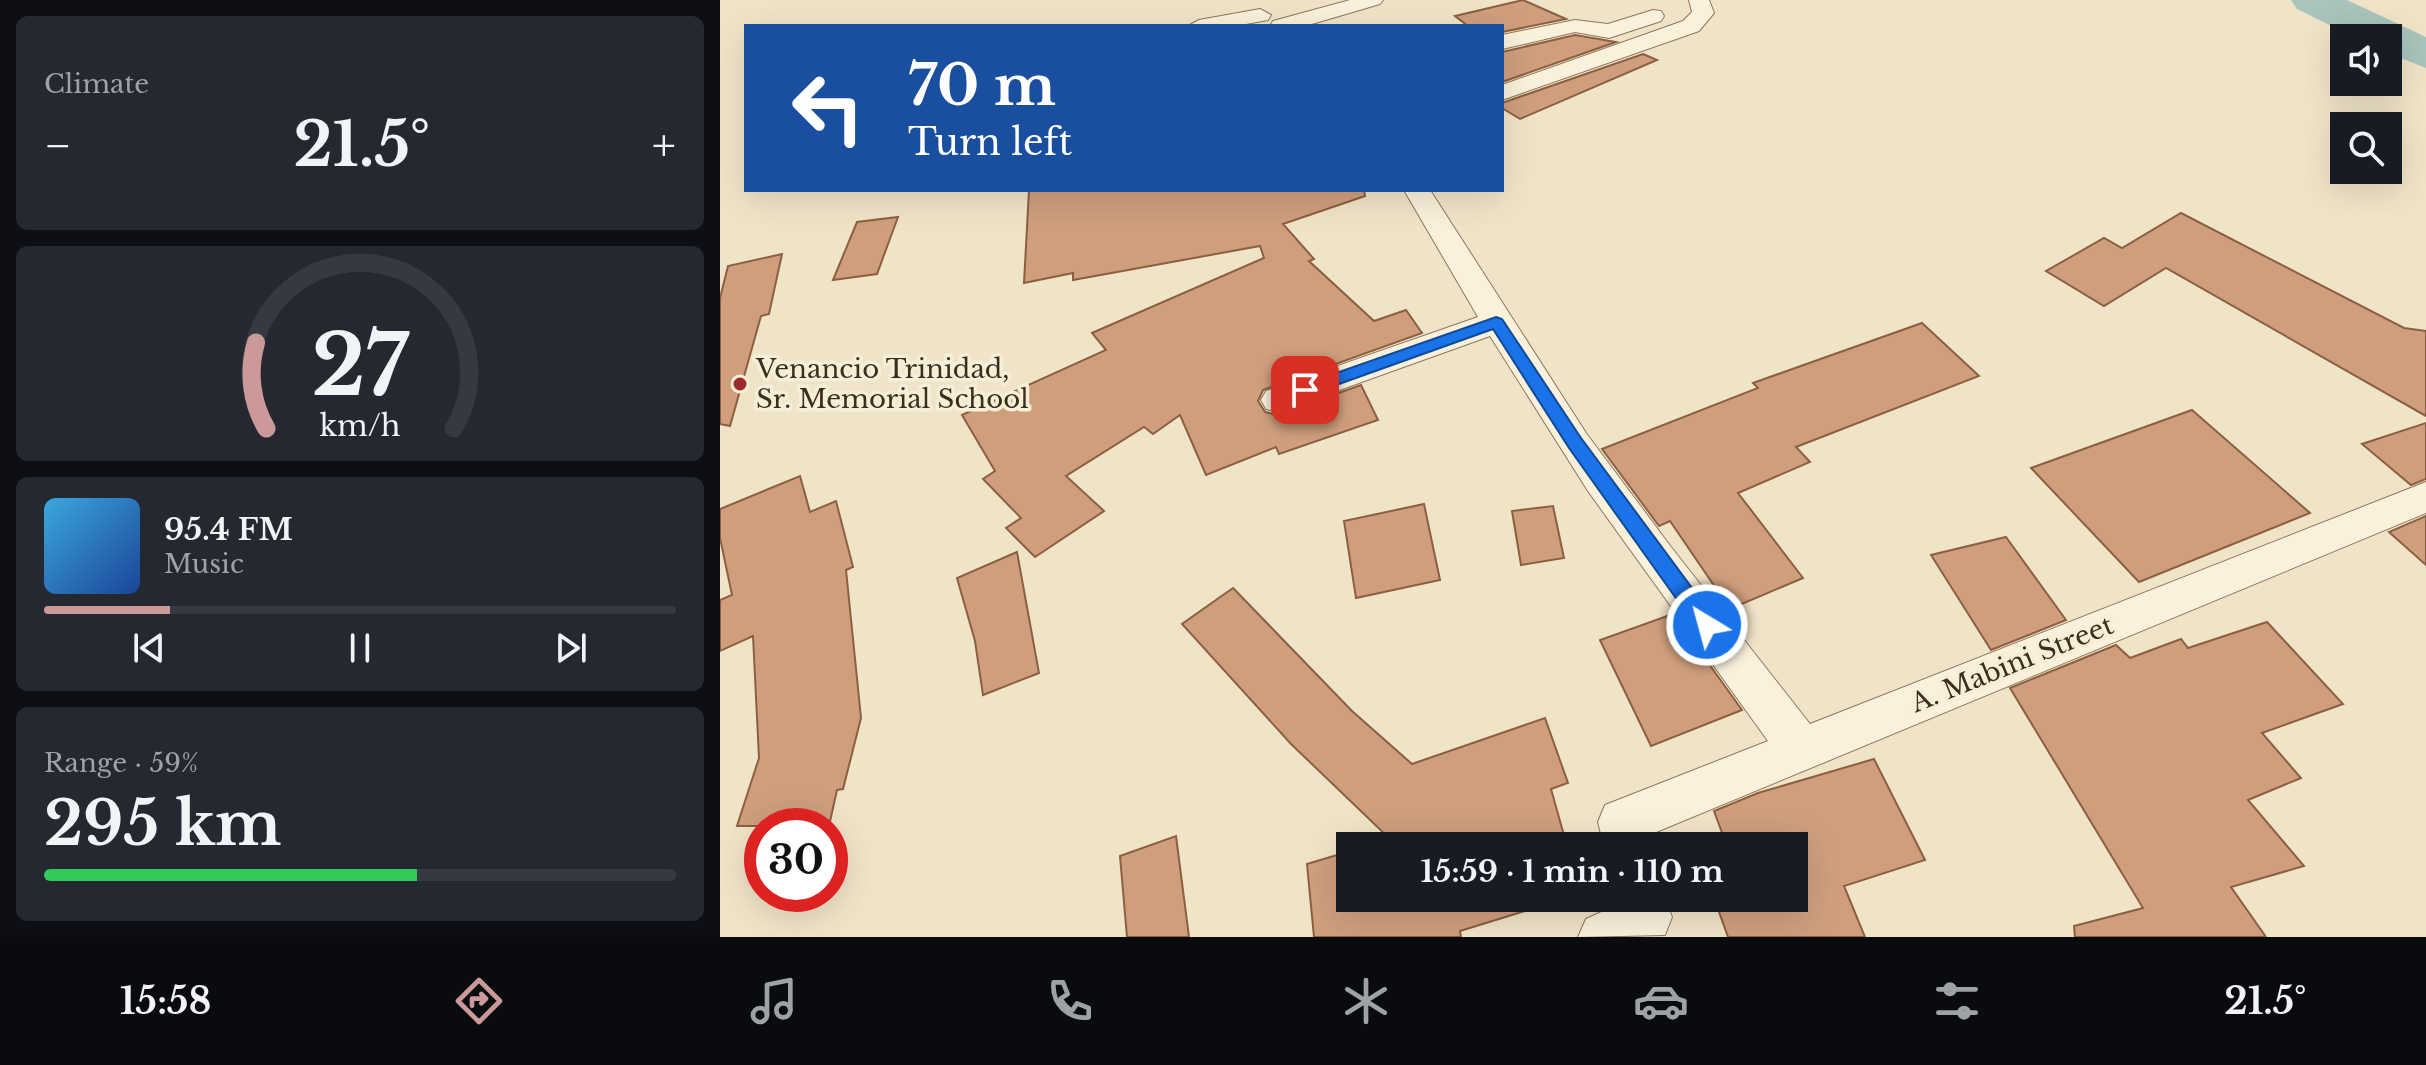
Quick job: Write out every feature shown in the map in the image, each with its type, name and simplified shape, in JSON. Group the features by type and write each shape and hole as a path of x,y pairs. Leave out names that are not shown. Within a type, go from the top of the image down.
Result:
{"street":[{"path":"1288,24 1373,0"},
{"path":"1504,41 1575,26 1609,31 1688,4 1703,13 1691,26 1504,92"},
{"path":"1209,24 1259,14"},
{"path":"1418,192 1496,322 1610,491 1802,749"},
{"path":"1278,400 1496,322"},
{"name":"A. Mabini Street","path":"1624,832 1622,822 2426,497"}],"building":[{"path":"1523,0 1566,19 1504,32 1504,24 1465,24 1455,16"},
{"path":"1575,35 1616,42 1504,81 1504,52"},
{"path":"1643,54 1657,60 1520,119 1504,109 1504,102"},
{"path":"1029,192 1364,192 1365,196 1283,224 1314,259 1309,261 1374,321 1406,310 1422,333 1263,390 1258,401 1265,412 1277,415 1361,385 1378,420 1279,454 1276,447 1206,475 1180,415 1153,434 1144,427 1066,476 1104,511 1035,557 1006,528 1021,518 983,479 995,471 962,415 1106,350 1092,333 1264,258 1260,246 1073,280 1073,273 1024,283"},
{"path":"2181,213 2404,328 2426,331 2426,416 2166,268 2104,306 2046,271 2104,238 2122,248"},
{"path":"898,217 877,274 833,280 857,222"},
{"path":"782,254 769,314 761,316 730,426 720,424 720,298 728,266"},
{"path":"1922,323 1979,376 1796,447 1810,462 1738,493 1803,578 1730,609 1670,521 1659,526 1602,449 1758,388 1753,383"},
{"path":"2192,410 2310,513 2139,582 2031,468"},
{"path":"2426,423 2426,479 2411,485 2362,444"},
{"path":"800,476 810,512 836,501 853,567 846,570 861,718 843,789 837,790 833,808 744,808 744,826 737,826 759,758 753,636 720,651 720,600 732,595 720,538 720,509"},
{"path":"1424,504 1440,580 1356,598 1344,521"},
{"path":"1553,506 1564,558 1521,565 1512,511"},
{"path":"2426,516 2426,565 2389,532"},
{"path":"2006,537 2066,620 1991,650 1931,555"},
{"path":"1017,552 1039,673 983,695 975,641 957,578"},
{"path":"1233,588 1352,711 1412,764 1545,718 1568,783 1551,789 1563,832 1383,832 1291,744 1182,624"},
{"path":"1673,614 1742,710 1651,746 1600,640"},
{"path":"2267,622 2343,704 2262,733 2301,778 2248,800 2304,866 2231,887 2266,937 2075,937 2074,926 2143,908 2010,688 2116,645 2130,658 2181,639 2188,648"},
{"path":"1874,759 1925,860 1844,886 1865,937 1728,937 1719,912 1808,912 1808,832 1722,832 1714,811 1758,793"},
{"path":"1176,836 1189,937 1127,937 1120,856"},
{"path":"1336,855 1336,912 1522,912 1460,931 1461,937 1314,937 1307,864"}],"waterway":[{"path":"2312,0 2426,54"}],"place":[{"name":"Venancio Trinidad, Sr. Memorial School","path":"740,384"}],"route":[{"path":"1305,390 1496,322 1575,443 1707,625"}]}
